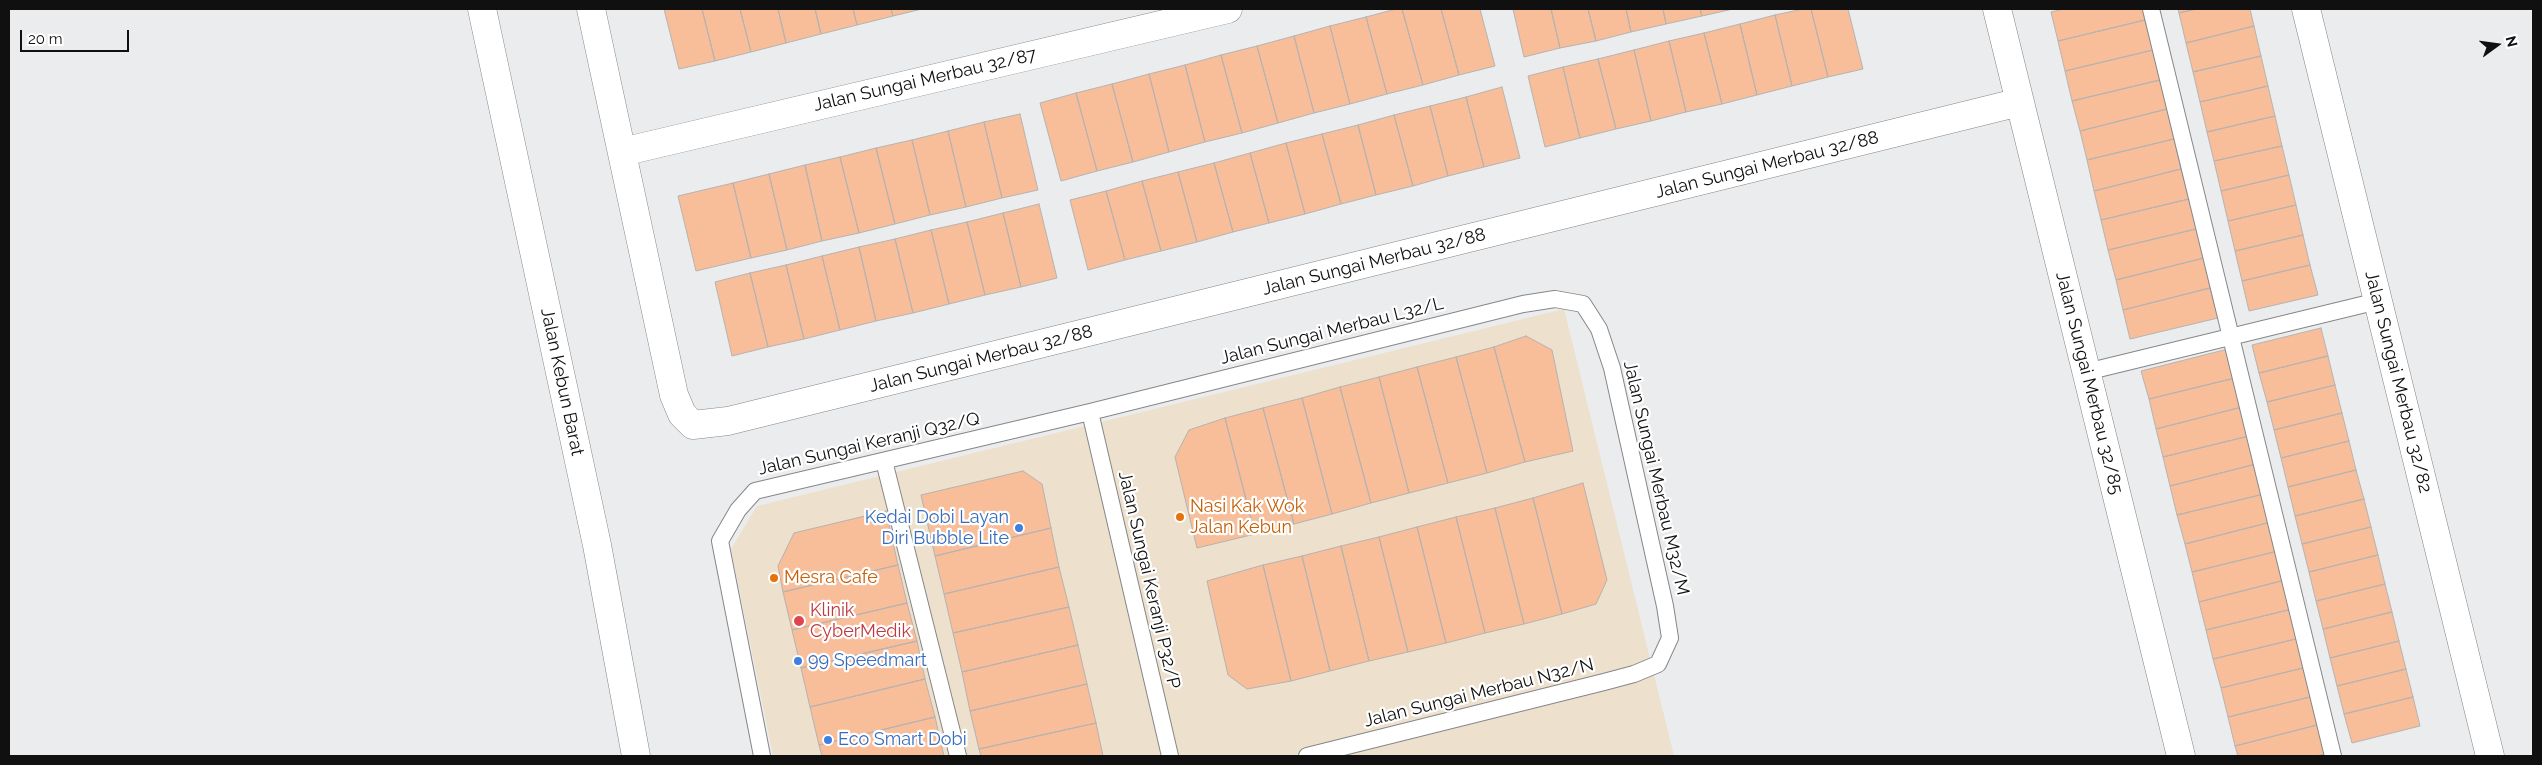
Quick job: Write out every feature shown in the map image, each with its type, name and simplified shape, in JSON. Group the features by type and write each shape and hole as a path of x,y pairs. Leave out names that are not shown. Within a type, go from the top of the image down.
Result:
{"street":[{"name":"Jalan Kebun Barat","path":"482,9 597,545 636,756"},
{"path":"591,9 622,152"},
{"name":"Jalan Sungai Merbau 32/87","path":"622,152 1228,9"},
{"name":"Jalan Sungai Merbau 32/85","path":"1997,9 2181,756"},
{"name":"Jalan Sungai Merbau 32/82","path":"2306,9 2490,756"},
{"name":"Jalan Sungai Merbau 32/88","path":"622,152 674,395 682,414 693,425 728,421 2020,102"}],"lane":[{"path":"2151,9 2333,756"},
{"name":"Jalan Sungai Merbau L32/L","path":"1090,412 1523,304 1555,298 1583,304"},
{"path":"2086,372 2378,301"},
{"name":"Jalan Sungai Merbau M32/M","path":"1583,304 1599,329 1612,368 1665,606 1670,638 1658,664"},
{"name":"Jalan Sungai Keranji Q32/Q","path":"762,756 720,541 738,510 755,491 1090,412"},
{"name":"Jalan Sungai Keranji P32/P","path":"1090,412 1170,756"},
{"path":"884,461 958,756"},
{"name":"Jalan Sungai Merbau N32/N","path":"1307,756 1604,682 1634,674 1658,664"}],"shaded area":[{"path":"1564,309 1674,756 773,756 731,549 757,506"}],"building":[{"path":"664,9 702,9 715,61 679,69"},
{"path":"702,9 740,9 751,52 715,61"},
{"path":"740,9 778,9 786,43 751,52"},
{"path":"778,9 815,9 821,34 786,43"},
{"path":"815,9 853,9 857,25 821,34"},
{"path":"853,9 891,9 893,16 857,25"},
{"path":"891,9 922,9 893,16"},
{"path":"1402,9 1423,85 1387,94 1366,17"},
{"path":"1402,9 1441,9 1459,75 1423,85"},
{"path":"1441,9 1480,9 1495,66 1459,75"},
{"path":"1513,9 1551,9 1560,48 1524,57"},
{"path":"1551,9 1588,9 1596,41 1560,48"},
{"path":"1588,9 1626,9 1631,32 1596,41"},
{"path":"1626,9 1663,9 1666,24 1631,32"},
{"path":"1663,9 1700,9 1702,16 1666,24"},
{"path":"1700,9 1733,9 1702,16"},
{"path":"1811,9 1828,77 1792,86 1775,15"},
{"path":"1811,9 1848,9 1863,69 1828,77"},
{"path":"2063,9 2143,9 2145,20 2058,41 2051,12"},
{"path":"2178,9 2196,9 2179,13"},
{"path":"2196,9 2250,9 2254,26 2186,43 2179,13"},
{"path":"1775,15 1792,86 1757,95 1740,24"},
{"path":"1366,17 1387,94 1350,104 1330,26"},
{"path":"2145,20 2153,50 2065,71 2058,41"},
{"path":"1740,24 1757,95 1722,104 1704,33"},
{"path":"1330,26 1350,104 1314,113 1294,36"},
{"path":"2254,26 2261,56 2193,72 2186,43"},
{"path":"1704,33 1722,104 1686,112 1669,41"},
{"path":"1294,36 1314,113 1278,123 1257,46"},
{"path":"1669,41 1686,112 1651,121 1634,50"},
{"path":"1257,46 1278,123 1242,133 1221,55"},
{"path":"1634,50 1651,121 1616,129 1598,59"},
{"path":"2153,50 2160,80 2072,101 2065,71"},
{"path":"1221,55 1242,133 1205,142 1185,65"},
{"path":"2261,56 2268,86 2200,102 2193,72"},
{"path":"1598,59 1616,129 1580,138 1563,67"},
{"path":"1185,65 1205,142 1169,152 1149,74"},
{"path":"1563,67 1580,138 1545,147 1528,76"},
{"path":"1149,74 1169,152 1133,162 1112,84"},
{"path":"2160,80 2167,109 2080,131 2072,101"},
{"path":"1112,84 1133,162 1097,171 1076,93"},
{"path":"2268,86 2275,116 2207,132 2200,102"},
{"path":"1502,87 1520,158 1484,167 1466,97"},
{"path":"1076,93 1097,171 1061,181 1040,103"},
{"path":"1466,97 1484,167 1448,176 1430,106"},
{"path":"1430,106 1448,176 1413,186 1394,115"},
{"path":"2167,109 2174,139 2087,160 2080,131"},
{"path":"1020,114 1038,190 1002,198 984,122"},
{"path":"1394,115 1413,186 1376,195 1358,125"},
{"path":"2275,116 2282,146 2214,161 2207,132"},
{"path":"984,122 1002,198 966,207 948,131"},
{"path":"1358,125 1376,195 1341,204 1322,134"},
{"path":"948,131 966,207 930,215 912,140"},
{"path":"1322,134 1341,204 1305,214 1286,143"},
{"path":"2174,139 2181,169 2094,191 2087,160"},
{"path":"912,140 930,215 895,224 876,148"},
{"path":"1286,143 1305,214 1269,223 1250,153"},
{"path":"2282,146 2289,175 2221,191 2214,161"},
{"path":"876,148 895,224 859,233 840,157"},
{"path":"1250,153 1269,223 1233,232 1214,163"},
{"path":"840,157 859,233 822,241 805,165"},
{"path":"1214,163 1233,232 1197,242 1178,172"},
{"path":"805,165 822,241 787,250 769,174"},
{"path":"2181,169 2189,199 2101,220 2094,191"},
{"path":"1178,172 1197,242 1161,251 1142,181"},
{"path":"769,174 787,250 751,258 733,183"},
{"path":"2289,175 2296,205 2228,221 2221,191"},
{"path":"1142,181 1161,251 1125,260 1106,191"},
{"path":"733,183 751,258 696,271 678,196"},
{"path":"1106,191 1125,260 1088,270 1070,200"},
{"path":"2189,199 2196,229 2108,250 2101,220"},
{"path":"1039,204 1057,278 1021,287 1003,213"},
{"path":"2296,205 2303,235 2235,251 2228,221"},
{"path":"1003,213 1021,287 985,295 967,222"},
{"path":"967,222 985,295 949,304 931,230"},
{"path":"2196,229 2204,258 2116,280 2108,250"},
{"path":"931,230 949,304 913,313 895,239"},
{"path":"2303,235 2310,265 2242,281 2235,251"},
{"path":"895,239 913,313 876,321 859,247"},
{"path":"859,247 876,321 840,330 822,256"},
{"path":"822,256 840,330 804,339 786,265"},
{"path":"2204,258 2210,288 2123,310 2116,280"},
{"path":"786,265 804,339 768,347 750,273"},
{"path":"2310,265 2318,295 2249,311 2242,281"},
{"path":"750,273 768,347 732,356 715,282"},
{"path":"2210,288 2218,318 2130,339 2123,310"},
{"path":"2321,328 2328,356 2259,373 2252,345"},
{"path":"1526,336 1552,350 1573,451 1525,462 1494,347"},
{"path":"1494,347 1525,462 1487,473 1456,357"},
{"path":"2228,349 2235,378 2149,399 2141,371"},
{"path":"2328,356 2335,385 2267,402 2259,373"},
{"path":"1456,357 1487,473 1448,483 1417,367"},
{"path":"1417,367 1448,483 1409,493 1379,377"},
{"path":"1379,377 1409,493 1371,503 1340,387"},
{"path":"2235,378 2242,407 2156,429 2149,399"},
{"path":"2335,385 2342,413 2274,430 2267,402"},
{"path":"1340,387 1371,503 1332,514 1302,398"},
{"path":"1302,398 1332,514 1294,524 1263,408"},
{"path":"2242,407 2249,436 2163,457 2156,429"},
{"path":"1263,408 1294,524 1255,534 1225,418"},
{"path":"2342,413 2349,441 2281,458 2274,430"},
{"path":"1225,418 1255,534 1197,548 1175,457 1189,430"},
{"path":"2249,436 2256,464 2170,486 2163,457"},
{"path":"2349,441 2356,470 2288,487 2281,458"},
{"path":"2256,464 2264,494 2177,515 2170,486"},
{"path":"2356,470 2364,499 2295,516 2288,487"},
{"path":"1023,471 1042,484 1051,528 935,556 921,495"},
{"path":"1583,483 1607,580 1596,604 1562,614 1533,498"},
{"path":"2264,494 2271,522 2185,544 2177,515"},
{"path":"1533,498 1562,614 1524,624 1495,508"},
{"path":"2364,499 2371,527 2302,544 2295,516"},
{"path":"1495,508 1524,624 1485,633 1456,517"},
{"path":"886,511 898,565 783,592 778,566 794,533"},
{"path":"1456,517 1485,633 1446,643 1417,527"},
{"path":"2271,522 2278,551 2192,572 2185,544"},
{"path":"1417,527 1446,643 1408,652 1379,537"},
{"path":"2371,527 2378,555 2309,572 2302,544"},
{"path":"1051,528 1059,567 944,594 935,556"},
{"path":"1379,537 1408,652 1369,661 1341,546"},
{"path":"1341,546 1369,661 1330,671 1302,556"},
{"path":"2278,551 2285,580 2199,602 2192,572"},
{"path":"2378,555 2385,584 2316,601 2309,572"},
{"path":"1302,556 1330,671 1291,681 1263,565"},
{"path":"898,565 907,603 792,630 783,592"},
{"path":"1263,565 1291,681 1247,689 1228,675 1207,581"},
{"path":"1059,567 1069,607 953,633 944,594"},
{"path":"2285,580 2292,609 2206,630 2199,602"},
{"path":"2385,584 2392,612 2323,629 2316,601"},
{"path":"907,603 917,641 801,668 792,630"},
{"path":"1069,607 1078,645 962,672 953,633"},
{"path":"2292,609 2300,638 2213,659 2206,630"},
{"path":"2392,612 2399,641 2330,658 2323,629"},
{"path":"2300,638 2307,667 2221,688 2213,659"},
{"path":"917,641 925,679 810,707 801,668"},
{"path":"2399,641 2406,669 2337,686 2330,658"},
{"path":"1078,645 1087,684 970,711 962,672"},
{"path":"2307,667 2314,696 2228,717 2221,688"},
{"path":"2406,669 2413,697 2344,714 2337,686"},
{"path":"925,679 935,717 819,745 810,707"},
{"path":"1087,684 1096,723 979,749 970,711"},
{"path":"2314,696 2321,724 2235,746 2228,717"},
{"path":"2413,697 2420,726 2352,743 2344,714"},
{"path":"935,717 944,756 822,756 819,745"},
{"path":"1096,723 1103,756 981,756 979,749"},
{"path":"2321,724 2328,753 2316,756 2238,756 2235,746"}],"place":[{"name":"Nasi Kak Wok Jalan Kebun","path":"1180,517"},
{"name":"Kedai Dobi Layan Diri Bubble Lite","path":"1019,528"},
{"name":"Mesra Cafe","path":"774,578"},
{"name":"Klinik CyberMedik","path":"799,621"},
{"name":"99 Speedmart","path":"798,661"},
{"name":"Eco Smart Dobi","path":"828,740"}]}
